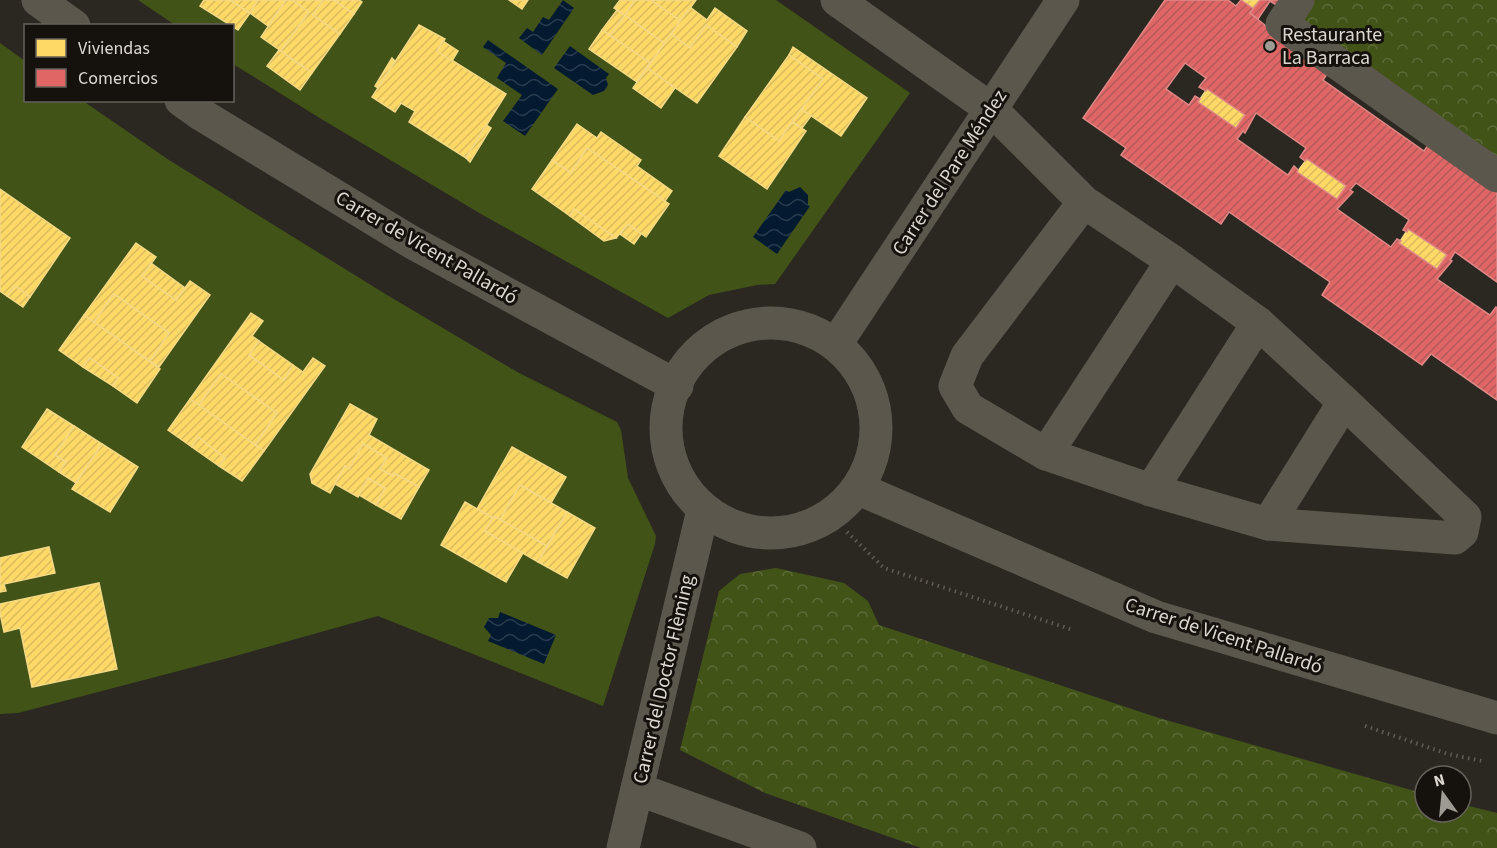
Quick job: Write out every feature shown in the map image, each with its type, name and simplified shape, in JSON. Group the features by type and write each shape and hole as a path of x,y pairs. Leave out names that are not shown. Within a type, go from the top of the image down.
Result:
{"street":[{"path":"38,0 71,24"},
{"path":"837,0 991,109 1084,202 1172,261 1257,323 1465,517 1462,532 1455,538 1268,524 1151,490 1047,454 968,408 955,386 967,356 1084,202"},
{"name":"Carrer del Pare Méndez","path":"836,344 1063,0"},
{"path":"1298,0 1282,24 1497,176"},
{"name":"Carrer de Vicent Pallardó","path":"184,102 413,243 677,386"},
{"path":"1047,454 1172,261"},
{"path":"766,323 803,327 836,344 867,382 877,418 874,455 859,489 842,508 810,528 756,534 722,522 703,510 674,471 668,452 666,415 683,371 711,341 745,326 766,323"},
{"path":"1151,490 1257,323"},
{"path":"1268,524 1344,402"},
{"name":"Carrer de Vicent Pallardó","path":"859,489 1156,617 1497,718"},
{"name":"Carrer del Doctor Flèming","path":"623,848 703,510"},
{"path":"637,789 800,848"}],"path":[{"path":"830,516 884,568"}],"green space":[{"path":"138,0 776,0 910,93 775,284 757,285 709,295 668,318 481,214 234,65 234,24 174,24"},
{"path":"1313,0 1497,0 1497,163 1298,22"},
{"path":"0,43 24,60 24,102 84,102 169,160 387,295 519,373 617,422 621,430 628,478 656,536 603,706 378,616 18,713 0,714"},
{"path":"776,568 844,583 868,601 879,625 1159,718 1413,791 1413,824 1473,824 1473,807 1497,813 1497,848 921,848 765,793 680,750 719,591 740,574"}],"water":[{"path":"563,0 574,8 542,55 519,38 527,28 533,32 543,17 549,20"},
{"path":"488,40 558,89 525,136 503,121 522,95 497,78 506,63 483,47"},
{"path":"570,46 609,74 606,78 608,85 604,91 593,95 554,68"},
{"path":"800,187 808,195 810,206 777,254 753,237 786,190 789,192"},
{"path":"500,612 556,635 544,664 488,641 491,635 484,627 489,618 498,618"}],"building: Viviendas":[{"path":"204,0 230,0 250,13 238,30 234,27 234,24 228,24 200,6"},
{"path":"230,0 258,0 250,13"},
{"path":"258,0 286,0 268,26 250,13"},
{"path":"286,0 292,0 309,12 281,51 261,37"},
{"path":"292,0 323,0 313,15 340,34 312,73 281,51 309,12"},
{"path":"323,0 334,0 354,14 340,34 313,15"},
{"path":"334,0 359,0 362,2 354,14"},
{"path":"509,0 528,0 522,9"},
{"path":"620,0 635,0 625,15 614,8"},
{"path":"635,0 651,0 681,21 665,44 625,15"},
{"path":"651,0 696,0 681,21"},
{"path":"1241,0 1260,0 1254,9"},
{"path":"690,7 707,20 715,8 747,31 737,47 706,25 690,48 671,34"},
{"path":"617,10 625,15 610,35 602,30"},
{"path":"625,15 665,44 650,63 610,35"},
{"path":"419,25 445,39 437,51 506,94 466,158 409,122 415,111 401,103 395,112 372,97"},
{"path":"706,25 737,47 697,103 647,68 671,34 690,48"},
{"path":"602,30 650,63 637,82 589,49"},
{"path":"443,41 458,51 452,61 437,51"},
{"path":"793,47 867,98 841,136 801,109 823,79 789,55"},
{"path":"279,50 312,73 300,90 267,66"},
{"path":"789,55 823,79 779,141 745,117"},
{"path":"392,58 395,61 378,88 375,86"},
{"path":"647,68 675,88 661,108 633,88"},
{"path":"1207,89 1245,115 1236,128 1198,102"},
{"path":"801,109 811,116 802,128 792,122"},
{"path":"745,117 779,141 792,122 806,131 767,189 719,156"},
{"path":"577,124 597,138 601,132 641,160 637,166 672,191 665,201 587,148 571,173 552,160"},
{"path":"486,125 491,128 470,162 466,158"},
{"path":"587,148 669,204 646,237 628,224 616,238 574,209 570,216 532,189 552,160 571,173"},
{"path":"1307,159 1346,186 1337,199 1297,172"},
{"path":"0,189 70,238 30,297 15,286 7,296 0,291"},
{"path":"574,209 616,238 604,241 570,216"},
{"path":"628,224 641,234 634,244 620,234"},
{"path":"1408,229 1447,255 1437,269 1399,243"},
{"path":"136,243 156,257 142,276 176,300 190,281 210,295 159,367 150,361 169,333 114,294 94,322 84,315"},
{"path":"151,263 185,288 176,300 142,276"},
{"path":"15,286 30,297 23,307 7,296"},
{"path":"114,294 169,333 150,361 94,322"},
{"path":"251,313 263,321 252,336 259,341 249,355 284,380 293,365 303,372 313,358 325,366 264,451 255,445 277,413 221,374 199,405 190,399"},
{"path":"84,315 160,369 137,403 113,386 118,378 90,358 83,367 59,350"},
{"path":"259,341 293,365 284,380 249,355"},
{"path":"90,358 118,378 113,386 83,367"},
{"path":"221,374 277,413 255,445 199,405"},
{"path":"190,399 264,451 242,481 219,466 225,458 198,437 192,447 168,430"},
{"path":"350,404 377,419 369,435 429,470 419,487 394,473 393,476 380,469 387,458 363,444 349,469 345,466 330,493 312,483 310,474"},
{"path":"47,409 74,426 55,455 66,462 59,472 22,447"},
{"path":"74,426 102,444 76,483 59,472 66,462 55,455"},
{"path":"198,437 225,458 219,466 192,447"},
{"path":"102,444 138,467 110,512 72,489"},
{"path":"363,444 387,458 380,469 393,476 394,473 419,487 401,519 376,505 385,488 368,478 358,497 335,484 345,466 349,469"},
{"path":"512,447 566,477 551,503 520,485 500,520 477,509"},
{"path":"368,478 385,488 376,505 359,495"},
{"path":"520,485 567,512 547,546 500,520"},
{"path":"465,502 493,518 485,531 523,553 506,582 441,545"},
{"path":"567,512 595,528 567,578 538,562"},
{"path":"494,516 547,546 538,562 485,531"},
{"path":"49,547 55,573 4,584 6,591 0,592 0,558"},
{"path":"99,583 117,669 32,687 20,628 4,632 0,604"}],"building: Comercios":[{"path":"1165,0 1228,0 1236,6 1241,0 1254,9 1250,13 1266,26 1330,70 1323,80 1424,151 1431,141 1497,188 1497,282 1455,252 1450,260 1452,261 1437,279 1490,315 1497,308 1497,400 1431,354 1422,365 1322,295 1330,282 1229,212 1221,224 1121,155 1126,148 1083,118","holes":["1185,63 1206,78 1199,87 1206,91 1207,89 1245,115 1236,128 1198,102 1200,99 1195,96 1189,105 1166,89","1256,113 1306,148 1300,157 1305,161 1307,159 1346,186 1337,199 1297,172 1294,166 1288,175 1237,139 1243,131 1245,133","1356,183 1409,220 1403,230 1407,232 1408,229 1447,255 1437,269 1399,243 1401,241 1397,239 1391,247 1337,209 1353,192 1350,190"]},
{"path":"1260,0 1283,0 1278,6 1270,1 1258,19 1250,13"}],"place":[{"name":"Restaurante La Barraca","path":"1270,46"}]}
